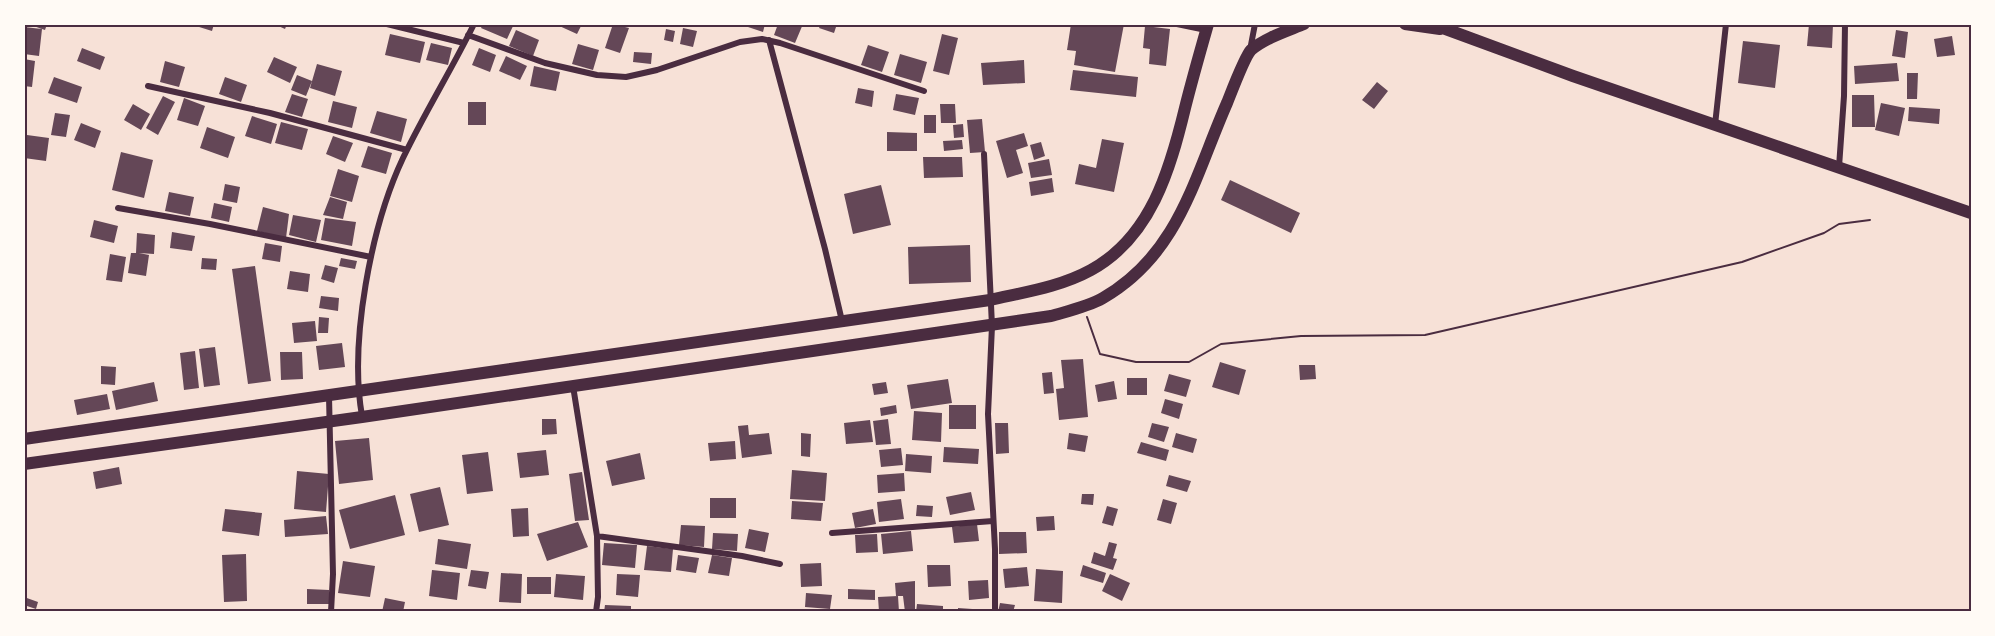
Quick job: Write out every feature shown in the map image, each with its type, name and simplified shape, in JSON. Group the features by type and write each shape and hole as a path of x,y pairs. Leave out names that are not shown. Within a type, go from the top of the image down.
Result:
{"main road":[{"path":"24,464 992,326 1051,316 1095,301 1132,279 1150,261 1171,231 1187,201 1250,51 1304,24"},
{"path":"1405,24 1450,30"},
{"path":"1432,24 1573,76 1971,213"},
{"path":"24,439 990,300 1053,286 1091,270 1122,249 1139,228 1155,201 1169,169 1207,27"}],"street":[{"path":"387,24 464,43"},
{"path":"362,417 358,392 360,338 371,257 389,194 407,150 474,24"},
{"path":"1177,24 1207,27"},
{"path":"1250,51 1255,24"},
{"path":"1715,125 1726,24"},
{"path":"1839,168 1844,96 1845,24"},
{"path":"468,35 545,63 597,75 626,77 657,70 740,42 762,39 924,91"},
{"path":"769,40 842,321"},
{"path":"148,86 270,113 407,150"},
{"path":"984,154 992,326 988,414 996,589 995,612"},
{"path":"118,208 371,257"},
{"path":"573,386 597,536 598,597 596,612"},
{"path":"329,396 333,574 331,612"},
{"path":"832,533 993,521"},
{"path":"597,536 742,556 780,564"}],"path":[{"path":"1095,301 1087,317 1100,354 1136,362 1189,362 1221,344 1301,336 1425,335 1742,262 1824,233 1839,224 1870,220"}],"building":[{"path":"28,24 47,24 45,30"},
{"path":"197,24 214,24 212,31 196,26"},
{"path":"274,24 287,24 285,29"},
{"path":"483,24 514,24 507,39 481,28"},
{"path":"555,24 582,24 577,34"},
{"path":"613,24 629,28 620,53 605,48"},
{"path":"739,24 765,24 763,32"},
{"path":"778,24 803,24 795,43 774,35"},
{"path":"821,24 837,24 834,33 819,28"},
{"path":"1071,24 1124,24 1115,72 1074,65 1076,51 1067,50"},
{"path":"1809,24 1833,24 1832,48 1807,46"},
{"path":"1145,26 1170,29 1166,66 1149,64 1150,49 1143,48"},
{"path":"24,27 42,29 39,56 24,54"},
{"path":"683,28 697,31 693,47 680,44"},
{"path":"666,29 675,31 673,42 664,40"},
{"path":"516,30 539,40 533,56 509,46"},
{"path":"1896,30 1908,32 1905,58 1892,56"},
{"path":"390,34 425,42 420,63 385,55"},
{"path":"942,34 958,38 949,75 933,71"},
{"path":"1952,36 1955,55 1937,57 1934,39"},
{"path":"1743,41 1780,45 1775,88 1738,83"},
{"path":"431,43 452,48 448,65 426,60"},
{"path":"578,44 599,50 593,70 572,64"},
{"path":"868,45 889,52 882,72 861,65"},
{"path":"82,48 105,57 100,70 77,61"},
{"path":"479,48 496,55 490,72 472,65"},
{"path":"634,52 652,53 651,64 633,62"},
{"path":"900,54 927,62 921,83 894,75"},
{"path":"506,56 527,66 520,80 499,71"},
{"path":"274,57 297,67 290,83 267,72"},
{"path":"24,59 35,61 32,87 24,86"},
{"path":"1024,60 1025,83 983,85 981,63"},
{"path":"165,61 185,67 179,87 160,82"},
{"path":"1897,63 1899,81 1855,84 1854,66"},
{"path":"317,64 342,71 335,96 310,88"},
{"path":"534,66 560,72 556,91 530,86"},
{"path":"1073,70 1138,77 1136,97 1070,90"},
{"path":"1907,73 1918,73 1917,99 1907,99"},
{"path":"297,75 312,81 306,96 291,90"},
{"path":"54,77 82,87 77,103 48,93"},
{"path":"225,77 247,85 241,102 219,94"},
{"path":"1377,82 1388,91 1374,109 1362,100"},
{"path":"858,88 874,91 872,107 855,103"},
{"path":"292,94 308,99 302,117 285,112"},
{"path":"896,94 919,98 915,115 893,110"},
{"path":"1852,95 1874,95 1875,127 1852,127"},
{"path":"163,96 175,102 158,135 146,128"},
{"path":"184,98 205,106 198,126 177,120"},
{"path":"333,101 357,107 352,128 328,122"},
{"path":"468,102 486,102 486,125 468,125"},
{"path":"1881,103 1905,108 1899,136 1875,130"},
{"path":"133,104 150,114 141,130 124,120"},
{"path":"940,104 955,104 956,123 941,123"},
{"path":"1909,107 1940,109 1939,124 1908,121"},
{"path":"377,111 407,119 401,142 370,133"},
{"path":"55,113 70,115 66,137 51,135"},
{"path":"924,115 936,115 936,133 924,133"},
{"path":"252,116 277,124 271,144 245,136"},
{"path":"982,119 985,152 970,153 967,120"},
{"path":"281,122 308,129 302,150 275,143"},
{"path":"81,123 101,131 95,148 74,140"},
{"path":"963,124 964,137 954,138 953,125"},
{"path":"207,127 235,137 228,158 200,148"},
{"path":"887,132 917,133 917,151 887,151"},
{"path":"1024,133 1028,146 1016,150 1023,173 1007,178 996,141"},
{"path":"27,135 49,138 46,161 24,158"},
{"path":"333,136 353,143 345,162 326,154"},
{"path":"1102,139 1124,143 1114,192 1075,184 1079,164 1096,168"},
{"path":"962,140 963,149 944,151 943,141"},
{"path":"1041,142 1045,156 1034,160 1030,145"},
{"path":"368,146 392,153 386,174 361,167"},
{"path":"121,152 153,160 144,198 112,190"},
{"path":"923,157 962,157 963,177 924,178"},
{"path":"1049,159 1052,175 1031,178 1028,163"},
{"path":"338,169 359,176 352,202 330,196"},
{"path":"1052,178 1054,192 1031,196 1029,182"},
{"path":"1230,180 1300,213 1291,233 1221,200"},
{"path":"225,184 240,187 237,203 222,200"},
{"path":"881,185 891,225 853,234 844,194"},
{"path":"169,192 194,197 190,216 165,211"},
{"path":"330,197 347,202 343,219 323,215"},
{"path":"214,203 232,207 229,222 211,218"},
{"path":"263,207 289,214 286,238 257,231"},
{"path":"293,215 321,220 316,242 289,235"},
{"path":"325,218 356,222 352,246 321,240"},
{"path":"94,220 118,226 114,243 90,237"},
{"path":"172,232 195,236 192,251 170,248"},
{"path":"137,233 155,235 154,254 139,253 149,255 146,276 128,273 131,253 136,253"},
{"path":"265,243 282,246 280,262 262,259"},
{"path":"970,245 971,282 909,284 908,247"},
{"path":"110,254 126,257 122,282 106,280"},
{"path":"202,258 217,259 216,270 201,269"},
{"path":"341,258 357,261 355,269 339,266"},
{"path":"325,265 338,268 334,283 321,279"},
{"path":"255,266 271,381 248,384 232,269"},
{"path":"290,271 310,274 308,292 287,289"},
{"path":"321,296 339,298 338,311 319,308"},
{"path":"319,317 329,318 328,333 318,333"},
{"path":"315,321 317,341 294,343 292,323"},
{"path":"342,343 345,367 319,370 316,346"},
{"path":"215,347 220,385 204,387 199,349"},
{"path":"195,351 199,388 184,390 180,353"},
{"path":"280,352 302,352 303,379 281,380"},
{"path":"1083,359 1088,417 1059,420 1056,389 1064,388 1061,360"},
{"path":"1220,362 1246,370 1239,395 1212,387"},
{"path":"1299,365 1315,365 1316,379 1300,380"},
{"path":"101,366 116,367 115,385 101,384"},
{"path":"1052,372 1054,393 1044,394 1042,373"},
{"path":"1169,374 1191,380 1186,397 1164,391"},
{"path":"1127,378 1147,378 1147,395 1127,395"},
{"path":"948,379 952,403 911,409 907,385"},
{"path":"1114,381 1117,399 1098,402 1095,385"},
{"path":"154,382 158,401 116,410 112,391"},
{"path":"886,382 888,393 874,395 872,384"},
{"path":"107,394 110,409 77,415 74,400"},
{"path":"1165,399 1183,404 1179,419 1161,413"},
{"path":"896,405 897,413 881,416 880,408"},
{"path":"949,405 976,405 976,429 949,429"},
{"path":"914,411 942,413 941,442 912,440"},
{"path":"542,419 556,419 557,434 542,435"},
{"path":"888,419 891,444 876,445 873,421"},
{"path":"870,420 873,442 846,444 844,423"},
{"path":"995,423 1008,423 1009,453 996,454"},
{"path":"1152,423 1169,427 1164,442 1148,437"},
{"path":"748,425 749,435 769,433 772,454 742,458 738,426"},
{"path":"801,433 811,434 810,457 801,456"},
{"path":"1069,433 1088,436 1085,452 1067,449"},
{"path":"1176,433 1197,439 1193,453 1172,447"},
{"path":"369,438 373,480 339,484 335,441"},
{"path":"735,441 736,459 710,461 708,443"},
{"path":"1141,442 1169,450 1166,461 1137,453"},
{"path":"944,447 979,449 978,464 943,462"},
{"path":"901,448 903,465 881,467 879,450"},
{"path":"546,450 549,475 520,478 517,453"},
{"path":"488,452 493,491 467,494 462,455"},
{"path":"640,453 645,479 612,486 606,461"},
{"path":"906,454 932,456 931,473 905,471"},
{"path":"119,467 122,484 96,489 93,472"},
{"path":"792,470 827,473 825,501 790,499"},
{"path":"297,471 329,474 326,512 294,509"},
{"path":"582,472 589,520 575,521 569,474"},
{"path":"904,473 905,491 878,493 877,475"},
{"path":"1169,475 1191,481 1187,492 1166,486"},
{"path":"440,487 449,525 419,532 410,494"},
{"path":"971,492 975,510 950,515 946,497"},
{"path":"1082,494 1094,494 1093,505 1081,504"},
{"path":"395,495 405,535 350,549 339,510"},
{"path":"710,498 736,498 736,518 710,518"},
{"path":"901,499 904,519 879,522 877,502"},
{"path":"1163,499 1177,503 1171,524 1157,520"},
{"path":"792,501 823,503 821,521 791,519"},
{"path":"917,505 933,506 932,517 916,516"},
{"path":"1107,506 1118,509 1113,526 1102,523"},
{"path":"528,508 529,536 513,537 511,509"},
{"path":"225,509 262,513 259,536 222,531"},
{"path":"873,509 876,524 855,528 852,513"},
{"path":"326,516 328,534 285,537 284,520"},
{"path":"1054,516 1055,530 1037,531 1036,517"},
{"path":"578,522 588,547 547,561 537,534"},
{"path":"977,524 979,541 954,543 952,527"},
{"path":"681,525 705,526 704,547 679,545"},
{"path":"749,529 769,533 765,552 745,548"},
{"path":"911,531 913,551 883,554 881,534"},
{"path":"999,532 1026,532 1027,553 999,554"},
{"path":"713,533 738,534 737,551 712,549"},
{"path":"877,534 878,552 856,553 855,535"},
{"path":"438,539 471,544 467,569 435,564"},
{"path":"1109,542 1117,544 1113,558 1117,559 1113,570 1091,563 1094,552 1105,556"},
{"path":"604,543 637,545 635,568 602,565"},
{"path":"647,546 673,549 671,572 644,570"},
{"path":"246,554 247,601 224,602 222,555"},
{"path":"678,555 699,558 696,573 676,570"},
{"path":"712,555 732,558 729,576 708,573"},
{"path":"343,561 375,566 370,597 338,593"},
{"path":"821,563 822,586 801,587 800,564"},
{"path":"927,565 950,565 951,586 928,587"},
{"path":"1083,565 1106,573 1103,583 1080,576"},
{"path":"1027,567 1029,586 1005,588 1003,569"},
{"path":"1036,569 1063,571 1062,603 1034,601"},
{"path":"432,570 460,573 457,600 429,596"},
{"path":"471,570 489,572 486,589 468,586"},
{"path":"501,573 522,574 521,603 499,602"},
{"path":"556,574 585,576 583,600 554,597"},
{"path":"617,574 640,575 638,597 616,595"},
{"path":"1110,574 1130,583 1122,601 1102,591"},
{"path":"527,577 551,577 551,594 527,594"},
{"path":"988,580 989,598 969,600 968,581"},
{"path":"915,581 915,612 905,612 903,596 896,596 895,583"},
{"path":"307,589 329,590 329,604 307,604"},
{"path":"848,589 875,590 875,600 848,599"},
{"path":"806,593 832,595 830,609 805,607"},
{"path":"898,596 899,612 879,612 878,597"},
{"path":"24,597 38,602 36,609 24,605"},
{"path":"385,598 405,602 403,612 382,612"},
{"path":"1000,603 1015,605 1013,612 998,612"},
{"path":"917,604 943,606 943,612 916,612"},
{"path":"605,605 631,606 631,612 604,612"},
{"path":"958,608 987,610 987,612 958,612"}]}
